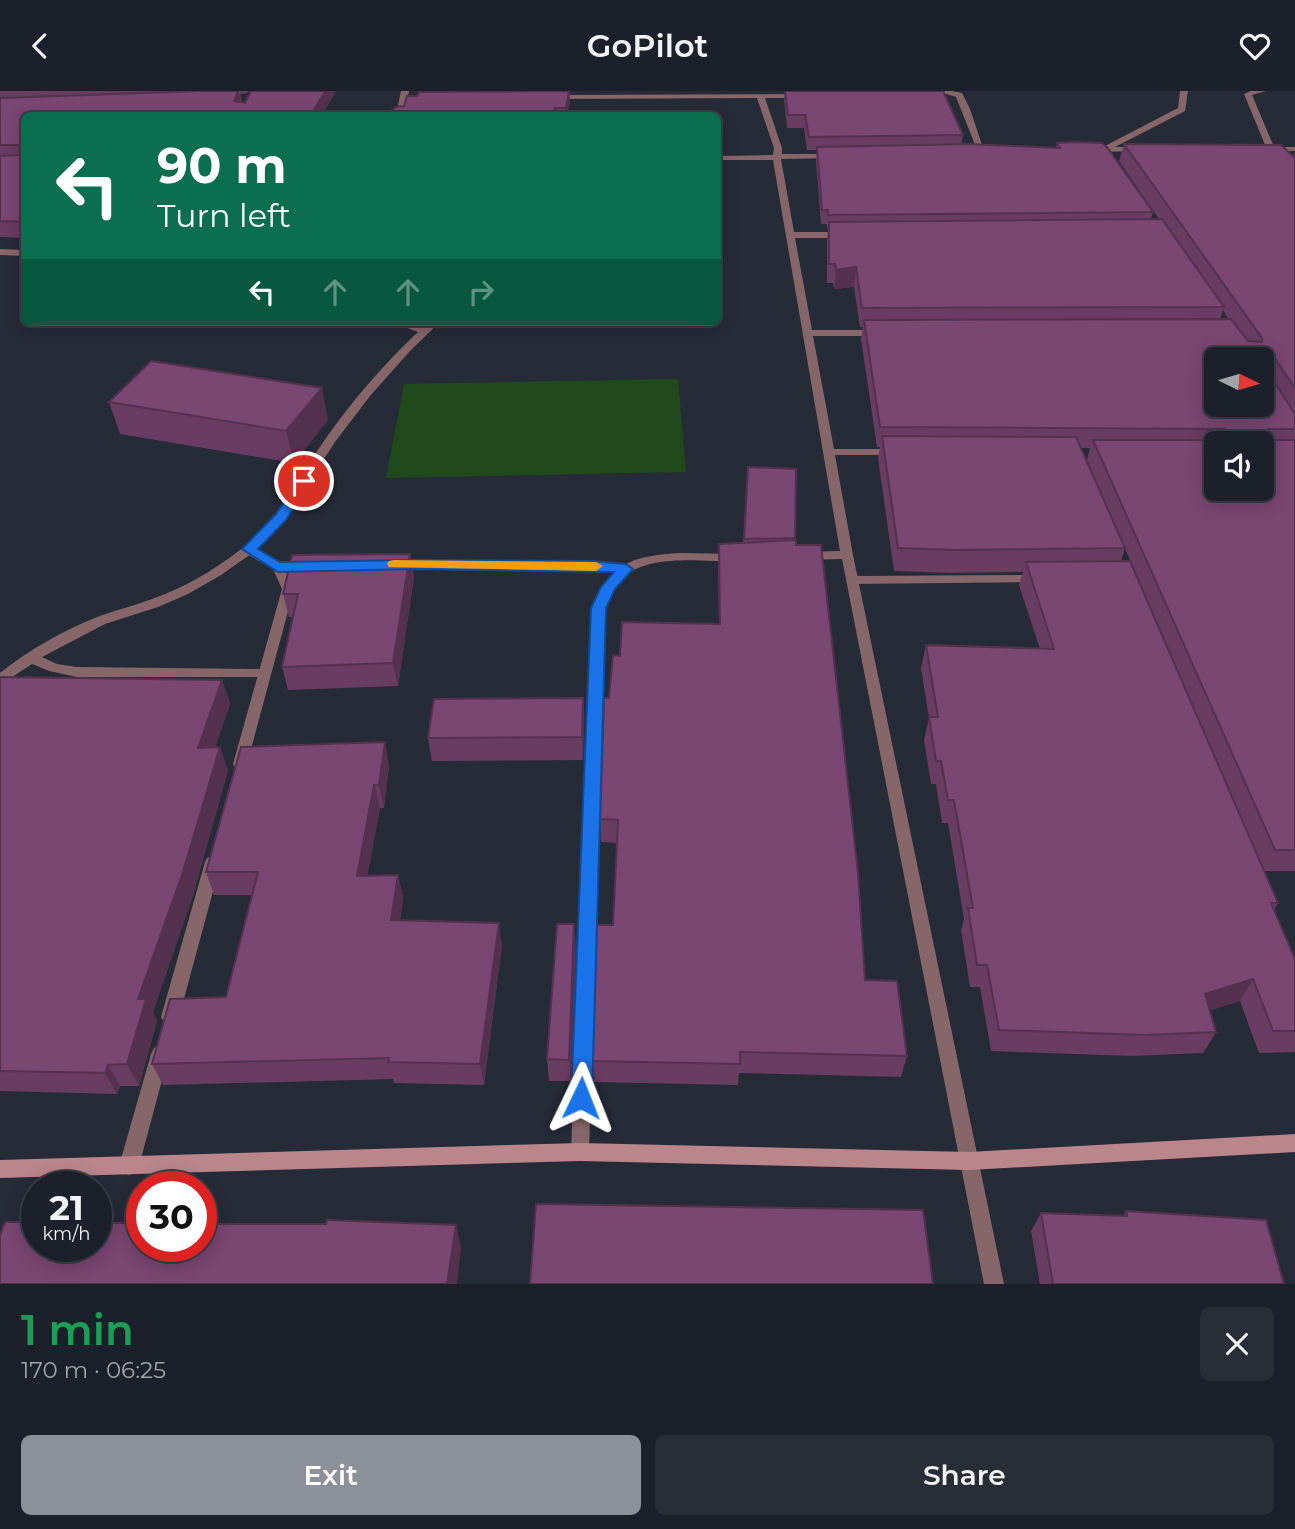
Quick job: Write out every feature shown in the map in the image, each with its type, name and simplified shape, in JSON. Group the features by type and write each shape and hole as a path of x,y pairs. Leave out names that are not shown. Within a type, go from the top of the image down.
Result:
{"street":[{"path":"915,92 943,91 959,95 967,109 982,152"},
{"path":"1104,149 1182,109 1184,91"},
{"path":"1262,91 1248,94 1271,149 1295,175"},
{"path":"401,112 405,94 417,98"},
{"path":"761,96 779,157 776,163 847,555 994,1284"},
{"path":"541,97 808,96"},
{"path":"1104,149 1111,160"},
{"path":"1077,150 1146,149"},
{"path":"1257,149 1295,149"},
{"path":"968,153 995,152"},
{"path":"721,158 846,156"},
{"path":"791,235 859,234"},
{"path":"0,252 21,253"},
{"path":"0,680 30,658 102,620 160,602 193,586 249,549 281,517 330,442 369,390 430,326"},
{"path":"808,333 887,333"},
{"path":"828,452 907,452"},
{"path":"235,781 288,589 278,567 249,549"},
{"path":"792,556 847,555"},
{"path":"379,564 592,566 625,569 653,560 750,557"},
{"path":"278,567 297,565"},
{"path":"580,1153 598,608 608,587 625,569"},
{"path":"853,580 1046,579"},
{"path":"30,658 54,668 77,673 264,674"},
{"path":"129,1166 217,847"},
{"path":"0,1168 580,1153 969,1161 1295,1143"}],"green space":[{"path":"678,379 686,472 386,478 404,384"}],"building":[{"path":"238,91 234,101 245,103 251,91 325,91 313,112 21,112 21,145 0,145 0,98"},
{"path":"569,91 566,108 555,108 554,112 390,112 396,107 404,106 407,96 417,96 419,92"},
{"path":"785,91 943,91 963,135 809,137 805,115 788,115"},
{"path":"1057,143 1102,143 1107,147 1153,212 828,215 828,210 822,210 817,147 968,144 1060,148"},
{"path":"1124,144 1281,145 1295,158 1295,388 1274,357 1274,347 1204,347 1204,417 1274,417 1274,381 1295,414 1295,429 1225,431 880,427 864,320 1231,319 1248,341 1262,342 1262,338"},
{"path":"21,145 21,222 0,221 0,156 19,155"},
{"path":"1162,219 1224,307 862,308 856,267 836,270 835,264 829,264 829,222"},
{"path":"151,361 322,388 286,431 109,402"},
{"path":"882,436 1076,437 1125,548 898,548"},
{"path":"1093,440 1204,440 1204,501 1274,501 1274,440 1295,440 1295,850 1275,850"},
{"path":"748,467 796,469 795,538 744,539"},
{"path":"796,540 796,545 821,545 858,873 865,980 897,981 907,1056 740,1052 740,1064 592,1061 597,925 613,925 618,820 600,819 604,698 609,698 613,655 620,656 622,622 720,624 719,544"},
{"path":"410,554 393,663 282,667 298,594 283,594 292,555"},
{"path":"1130,561 1278,903 1271,903 1295,959 1295,1031 1273,1031 1253,979 1205,994 1216,1032 1145,1035 999,1030 987,965 977,965 968,908 973,908 954,800 948,800 941,761 936,761 929,717 938,717 926,645 1054,649 1026,562"},
{"path":"0,677 222,680 198,748 220,747 183,872 138,999 146,999 127,1064 108,1065 105,1073 0,1071"},
{"path":"583,698 582,737 428,738 434,699"},
{"path":"385,742 379,785 374,785 357,876 398,875 391,920 499,923 480,1064 388,1062 389,1058 152,1064 170,999 226,997 258,872 206,872 241,747"},
{"path":"557,924 574,924 569,1060 547,1059"},
{"path":"536,1204 923,1210 933,1284 530,1284"},
{"path":"1126,1211 1266,1220 1284,1284 1053,1284 1041,1213 1127,1216"},
{"path":"327,1220 456,1225 447,1284 0,1284 0,1236 5,1222 21,1222 21,1262 112,1262 112,1223 126,1223 126,1262 217,1262 217,1224 326,1224"}],"slow traffic":[{"path":"394,564 596,566"}],"route":[{"path":"304,481 281,517 249,549 278,567 415,564 592,566 625,569 608,587 598,608 581,1098"}]}
